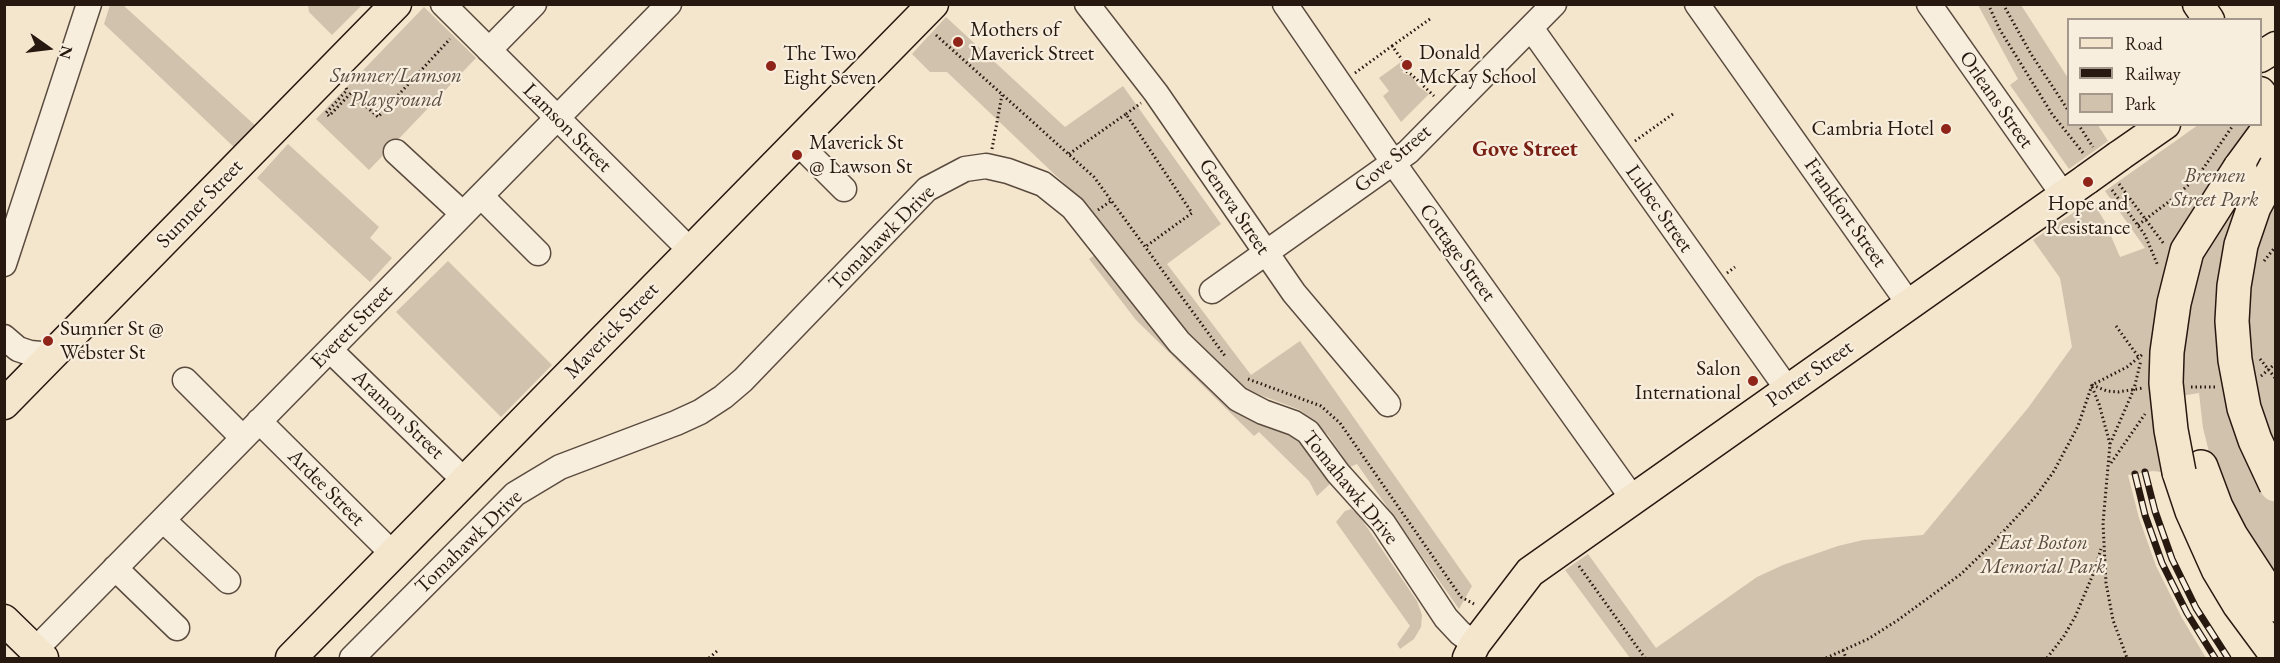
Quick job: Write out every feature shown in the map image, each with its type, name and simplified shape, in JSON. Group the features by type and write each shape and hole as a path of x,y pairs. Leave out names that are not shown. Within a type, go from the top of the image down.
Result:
{"highway":[{"path":"2276,119 2240,168 2187,251 2174,303 2167,352 2166,383 2171,430 2190,470 2216,507 2231,536 2276,605"},
{"path":"2276,166 2254,207 2241,245 2234,286 2232,321 2238,378 2244,408 2255,440 2276,485"},
{"path":"2190,470 2192,511 2218,569 2239,604 2276,654"}],"main road":[{"name":"Sumner Street","path":"4,404 396,4"},
{"path":"2198,4 2208,18"},
{"name":"Maverick Street","path":"291,658 797,142 934,19"},
{"path":"2262,95 2276,113"},
{"name":"Porter Street","path":"1480,654 1527,576 1909,303 2162,126"},
{"path":"4,620 39,654"}],"street":[{"path":"4,264 89,4"},
{"name":"Lamson Street","path":"443,4 691,251"},
{"path":"489,50 534,4"},
{"name":"Everett Street","path":"39,654 115,568 669,4"},
{"name":"Geneva Street","path":"1087,4 1155,93 1294,293 1388,404"},
{"name":"Cottage Street","path":"1285,4 1394,163 1633,499"},
{"name":"Gove Street","path":"1212,291 1408,152 1554,4"},
{"name":"Frankfort Street","path":"1697,4 1909,303"},
{"name":"Orleans Street","path":"1929,4 2092,174"},
{"name":"Lubec Street","path":"1531,28 1788,390"},
{"path":"797,142 844,189"},
{"path":"396,152 463,214"},
{"name":"Tomahawk Drive","path":"352,658 514,494 560,467 676,423 700,412 723,397 927,189 965,169 989,166 1043,184 1073,208 1179,342 1238,399 1263,412 1294,423 1308,432 1350,486 1383,523 1446,618 1480,654"},
{"path":"481,196 538,253"},
{"path":"4,337 18,349 30,353 53,355"},
{"name":"Aramon Street","path":"330,350 465,481"},
{"name":"Ardee Street","path":"184,380 251,430 393,554"},
{"path":"163,519 228,582"},
{"path":"115,568 177,628"}],"path":[{"path":"1988,4 2000,30 2092,174 2145,235"},
{"path":"2003,4 2031,54 2067,108"},
{"path":"934,19 1002,95 1094,177 1225,356"},
{"path":"1352,75 1430,19"},
{"path":"343,84 378,117 456,32"},
{"path":"1392,46 1403,61 1403,69 1437,100"},
{"path":"347,90 326,113 329,116 351,93"},
{"path":"989,166 1002,95"},
{"path":"1069,154 1126,114 1192,213 1145,247"},
{"path":"1631,144 1673,114"},
{"path":"2138,225 2175,198 2198,176 2233,126"},
{"path":"2139,211 2152,229"},
{"path":"2116,326 2146,368"},
{"path":"2110,444 2133,389 2142,355"},
{"path":"2275,364 2269,370 2276,379"},
{"path":"1244,377 1321,406 1340,423 1461,597 1477,606"},
{"path":"1826,658 1868,639 1898,620 1945,586 2014,522 2036,496 2058,463 2078,426 2091,385 2100,404 2110,444 2103,544 2109,601 2127,658"},
{"path":"2110,465 2150,407"},
{"path":"2047,658 2075,617 2103,544"},
{"path":"1563,549 1645,658"},
{"path":"709,658 717,651"},
{"path":"1843,651 1846,658"}],"green space":[{"path":"308,4 362,5 332,35 309,12"},
{"path":"110,5 123,5 258,128 236,149 104,24"},
{"path":"1978,5 2021,5 2067,76 2067,126 2099,126 2108,141 2069,169 2010,85 2018,79"},
{"name":"Sumner/Lamson Playground","path":"424,7 476,58 369,170 316,119"},
{"path":"946,17 1065,127 1123,86 1221,224 1167,264 1251,375 1300,341 1472,586 1459,609 1357,464 1350,467 1328,435 1300,410 1247,390 1158,303 1071,190 947,72 930,72 912,54"},
{"path":"1401,62 1403,73 1412,76 1418,86 1429,94 1401,122 1383,96 1389,91 1379,78"},
{"name":"East Boston Memorial Park","path":"2197,126 2260,126 2275,149 2275,584 2264,568 2212,464 2203,428 2199,393 2167,398 2169,473 2153,471 2128,475 2139,518 2156,566 2182,618 2206,658 1630,658 1565,570 1588,554 1656,648 1757,577 1783,565 1863,540 1923,535 2028,408 2072,347 2060,278 2033,240 2092,200 2105,222 2120,257 2145,248 2105,191"},
{"path":"288,144 379,227 370,238 392,258 370,282 257,178"},
{"path":"1095,255 1145,319 1233,407 1302,439 1331,483 1317,496 1309,481 1259,432 1254,436 1136,320 1089,259"},
{"path":"448,261 552,365 501,417 396,312"},
{"path":"1351,509 1358,514 1417,601 1422,615 1421,627 1414,639 1400,649 1397,644 1410,626 1336,522 1345,511"}],"railway":[{"path":"2145,472 2155,511 2172,559 2196,608 2228,658"},
{"path":"2135,474 2145,515 2162,563 2187,613 2215,658"}],"place":[{"name":"Mothers of Maverick Street","path":"958,42"},
{"name":"Donald McKay School","path":"1407,65"},
{"name":"The Two Eight Seven","path":"771,66"},
{"name":"Cambria Hotel","path":"1946,129"},
{"name":"Maverick St @ Lawson St","path":"797,155"},
{"name":"Hope and Resistance","path":"2088,182"},
{"name":"Sumner St @ Webster St","path":"48,341"},
{"name":"Salon International","path":"1753,381"}],"district":[{"name":"Gove Street","path":"1525,150"}],"park label":[{"name":"Bremen Street Park","path":"2215,188"}]}
